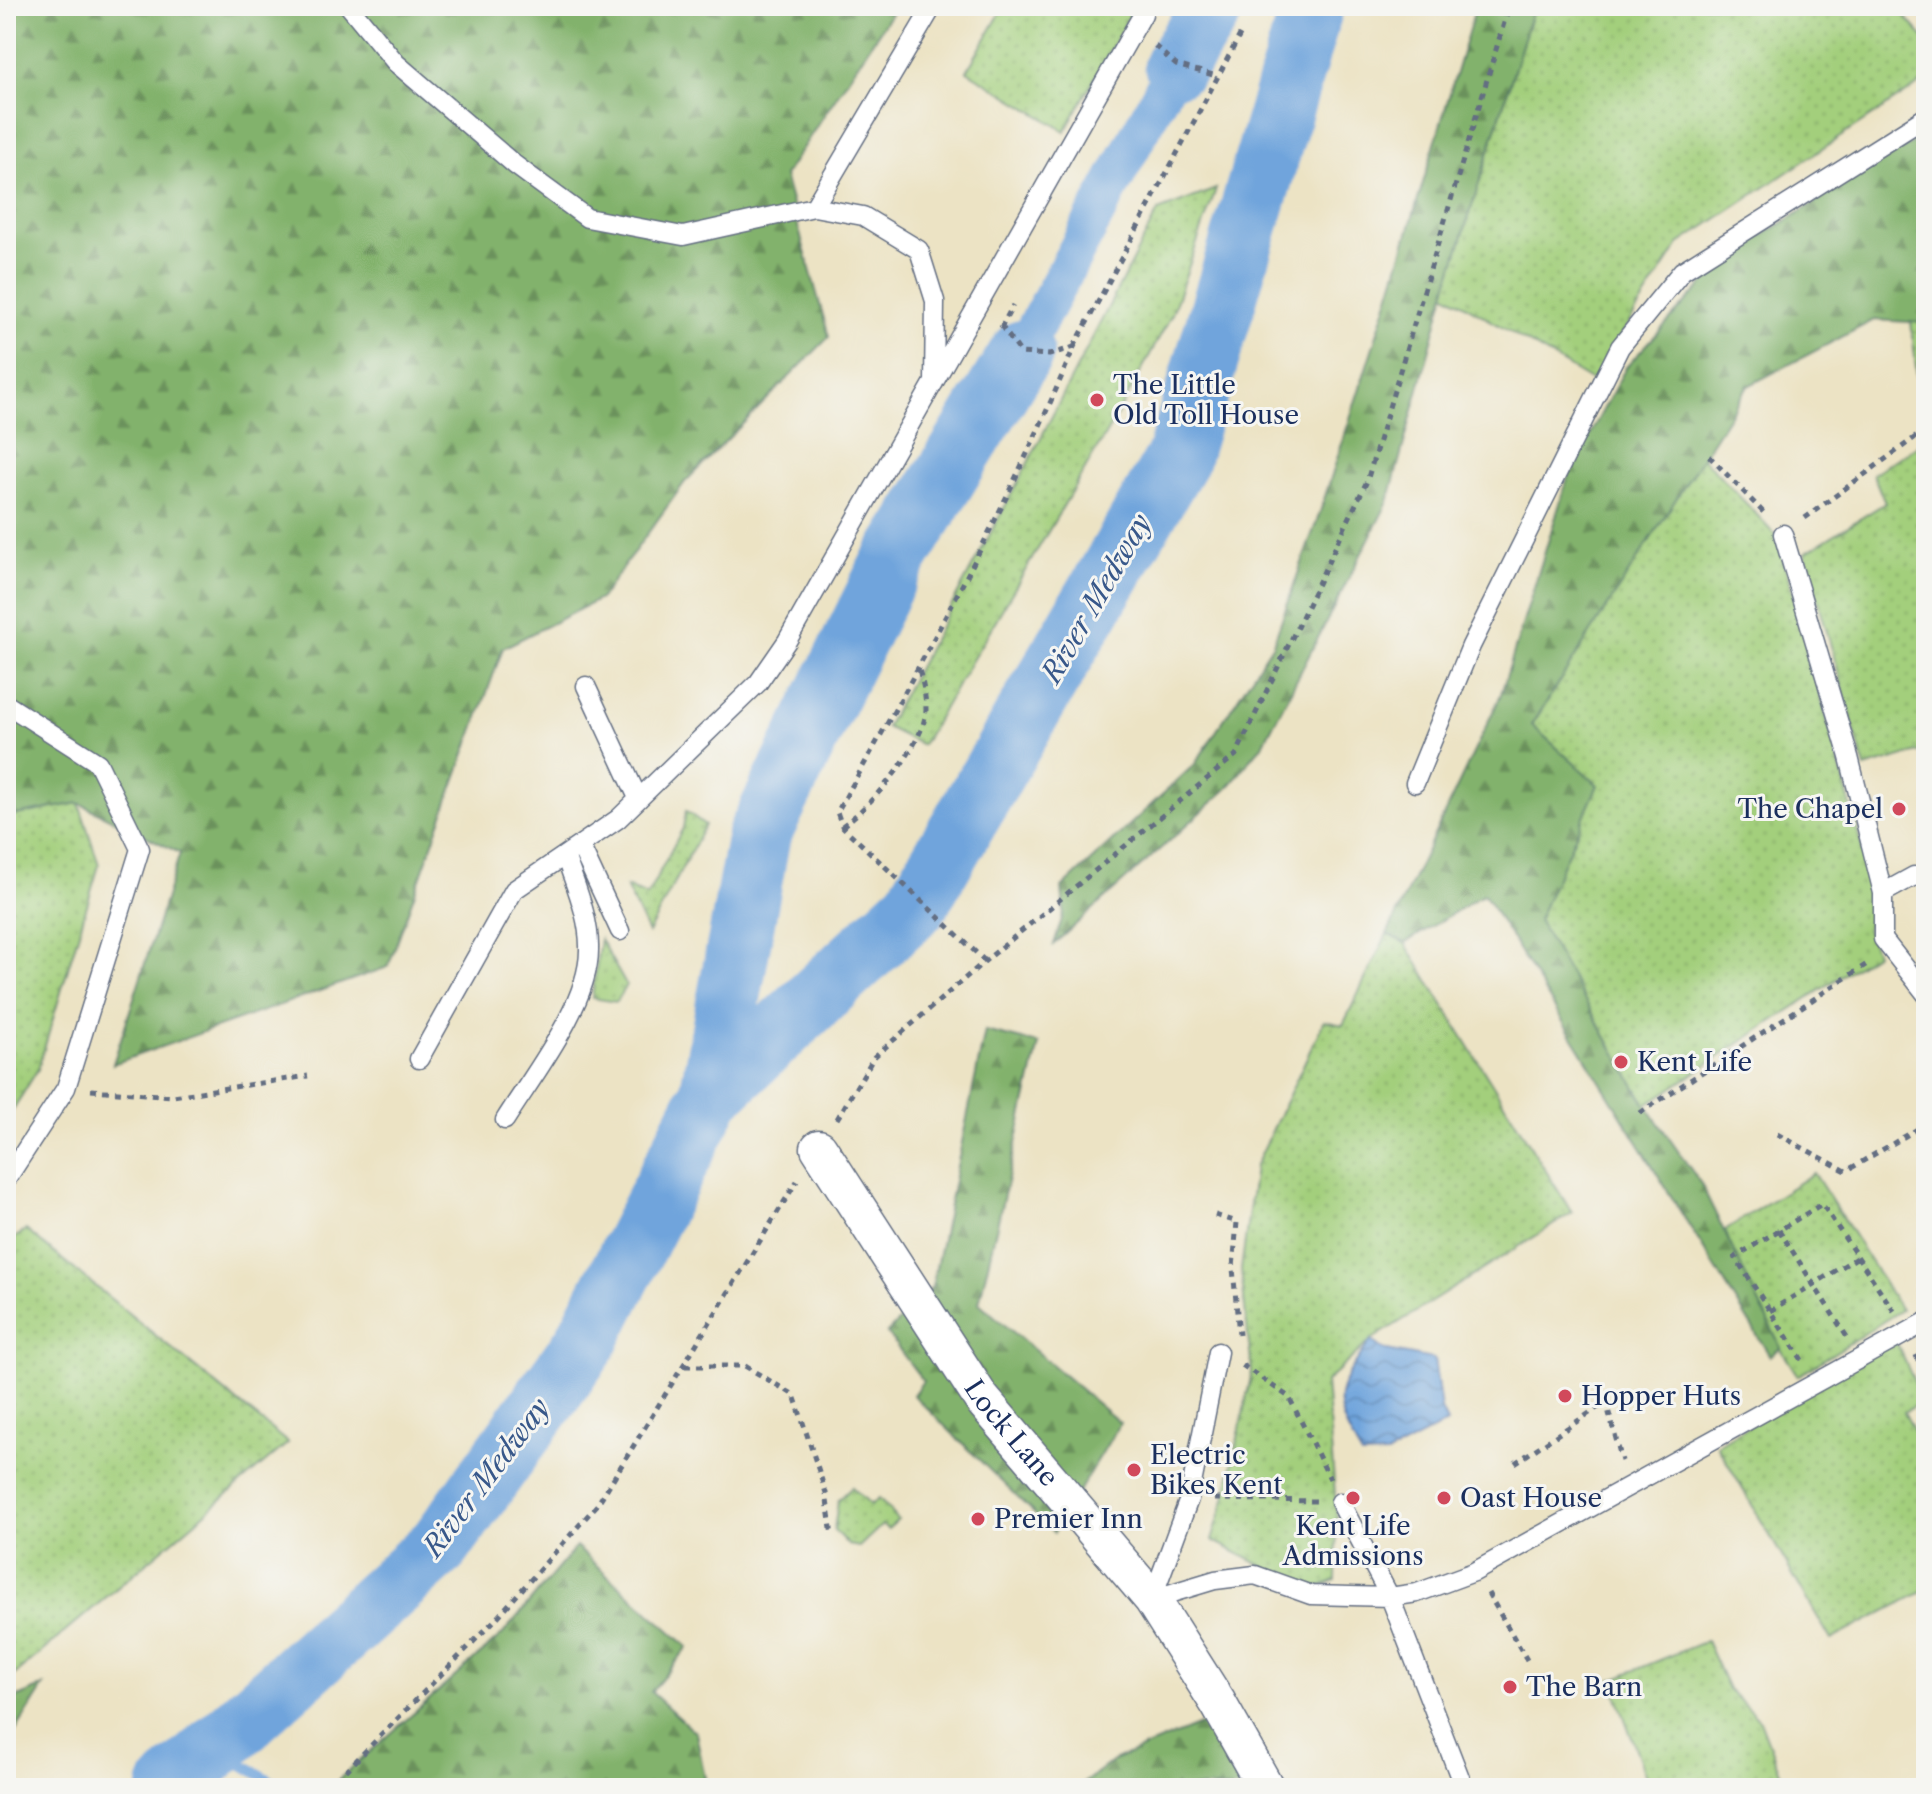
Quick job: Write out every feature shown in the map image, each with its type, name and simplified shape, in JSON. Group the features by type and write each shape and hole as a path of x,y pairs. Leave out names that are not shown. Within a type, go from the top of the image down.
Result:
{"street":[{"name":"Lock Lane","path":"819,1148 981,1398 1152,1599 1218,1703 1266,1788"}],"lane":[{"path":"349,6 396,63 515,165 587,218 683,236 814,207 863,216 919,250 935,301 934,386"},
{"path":"814,207 933,6"},
{"path":"419,1059 514,890 618,819 758,683 787,641 934,386 1143,14"},
{"path":"1415,783 1471,646 1620,347 1682,271 1926,117"},
{"path":"1783,534 1849,757 1883,893 1883,939 1926,994"},
{"path":"586,686 638,798"},
{"path":"6,704 98,763 140,849 66,1088 6,1180"},
{"path":"572,850 620,931"},
{"path":"505,1120 581,995 590,951 572,850"},
{"path":"1883,893 1914,876 1926,878"},
{"path":"1152,1599 1215,1580 1255,1575 1311,1595 1390,1597 1417,1593 1474,1572 1926,1322"},
{"path":"1152,1599 1189,1499 1218,1352"},
{"path":"1340,1502 1390,1597 1464,1788"}],"path":[{"path":"329,1788 494,1621 597,1505 874,1057 985,961 1236,755 1367,481 1509,6"},
{"path":"985,961 842,826 837,812 918,665 1042,425 1074,347 1240,35"},
{"path":"1156,47 1176,65 1201,69 1217,76"},
{"path":"1002,327 1021,353 1049,355 1074,347"},
{"path":"1709,456 1783,534 1917,436"},
{"path":"842,826 884,790 920,731 926,712 918,665"},
{"path":"1640,1113 1891,948"},
{"path":"66,1088 173,1096 308,1076"},
{"path":"1777,1134 1846,1171 1926,1124"},
{"path":"1816,1381 1735,1257 1822,1204 1907,1332"},
{"path":"1215,1215 1237,1222 1233,1268 1240,1339"},
{"path":"1779,1230 1848,1338"},
{"path":"1770,1311 1858,1257"},
{"path":"1225,1499 1340,1502 1289,1397 1242,1367 1241,1353"},
{"path":"685,1366 745,1366 794,1395 826,1493 832,1536"},
{"path":"1515,1463 1606,1402 1629,1486"},
{"path":"1474,1572 1527,1660"}],"green space":[{"path":"6,6 896,6 784,176 829,337 685,482 600,599 503,648 388,967 113,1064 180,853 79,803 6,817"},
{"path":"998,6 1135,6 1065,131 967,71 1002,10"},
{"path":"1476,6 1534,6 1445,293 1388,502 1264,743 1227,789 1054,944 1064,913 1062,888 1195,764 1273,644 1320,512 1387,303"},
{"path":"1534,6 1896,6 1926,40 1926,80 1679,244 1592,381 1445,293"},
{"path":"1926,134 1926,323 1874,320 1748,386 1532,725 1598,785 1538,920 1646,1105 1701,1184 1781,1348 1770,1356 1484,894 1405,943 1387,934 1500,697 1569,474 1626,367 1729,256"},
{"path":"1216,189 1172,314 1120,410 922,745 886,727 1018,482 1158,211"},
{"path":"1911,321 1926,321 1926,770 1921,751 1865,768 1805,553 1885,503 1873,474 1924,442"},
{"path":"1702,457 1777,536 1874,892 1867,930 1876,953 1646,1105 1538,920 1561,862 1531,726"},
{"path":"79,803 99,865 38,1069 6,1121 6,817"},
{"path":"686,811 705,825 648,933 626,887 647,896 683,828"},
{"path":"1387,934 1405,943 1572,1213 1371,1340 1326,1382 1337,1519 1336,1580 1316,1588 1287,1579 1212,1540 1225,1499 1252,1372 1241,1270 1255,1167 1324,1021 1343,1025"},
{"path":"600,939 626,985 616,1002 592,998"},
{"path":"985,1031 1039,1044 979,1303 1120,1423 1054,1533 913,1395 923,1381 887,1333 932,1287"},
{"path":"1814,1173 1901,1310 1798,1376 1711,1239"},
{"path":"26,1230 288,1443 6,1682 6,1244"},
{"path":"1895,1339 1923,1401 1904,1412 1926,1454 1926,1590 1831,1640 1717,1445"},
{"path":"852,1487 871,1505 879,1498 898,1520 888,1529 882,1525 859,1547 848,1545 834,1530 838,1501"},
{"path":"576,1547 688,1647 651,1692 696,1733 707,1788 341,1788 338,1780 502,1635"},
{"path":"1706,1641 1728,1689 1760,1720 1786,1788 1650,1788 1611,1680"},
{"path":"44,1686 6,1746 6,1702"},
{"path":"1214,1719 1250,1788 1077,1788 1113,1761"}],"water":[{"path":"1371,1340 1382,1349 1434,1359 1441,1409 1447,1423 1386,1455 1362,1456 1344,1421 1340,1396 1349,1373"}],"waterway":[{"name":"River Medway","path":"1176,65 1213,6"},
{"name":"River Medway","path":"711,1095 916,905 1178,457 1312,6"},
{"name":"River Medway","path":"1022,352 1176,65"},
{"name":"River Medway","path":"170,1788 440,1545 585,1344 711,1095 759,835 890,568 1022,352"},
{"path":"213,1747 271,1781"}],"place":[{"name":"The Little Old Toll House","path":"1097,400"},
{"name":"The Chapel","path":"1899,809"},
{"name":"Kent Life","path":"1621,1062"},
{"name":"Hopper Huts","path":"1565,1396"},
{"name":"Electric Bikes Kent","path":"1134,1470"},
{"name":"Kent Life Admissions","path":"1353,1498"},
{"name":"Oast House","path":"1444,1498"},
{"name":"Premier Inn","path":"978,1519"},
{"name":"The Barn","path":"1510,1687"}]}
